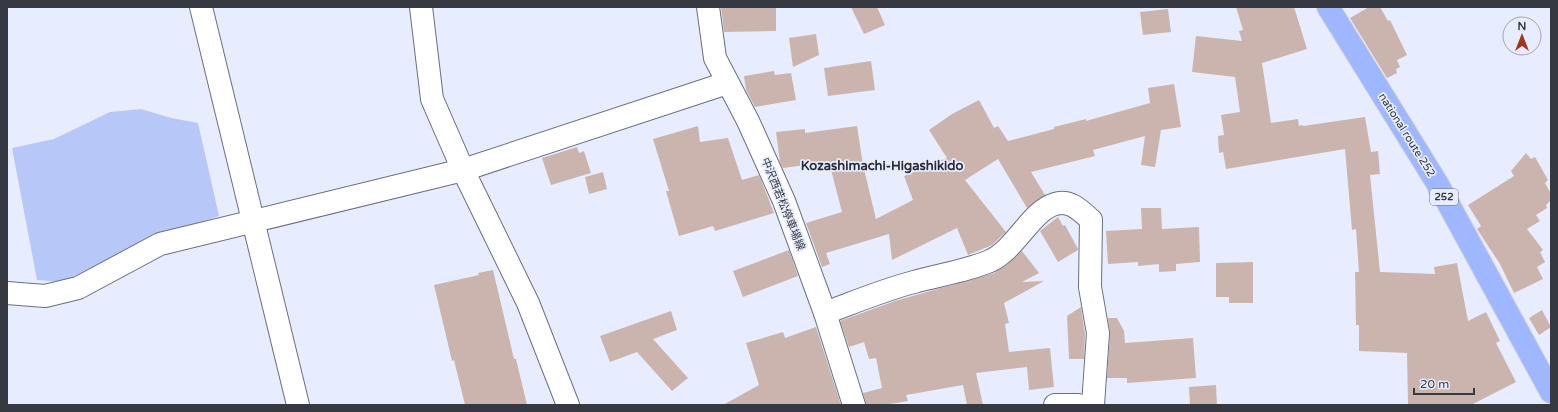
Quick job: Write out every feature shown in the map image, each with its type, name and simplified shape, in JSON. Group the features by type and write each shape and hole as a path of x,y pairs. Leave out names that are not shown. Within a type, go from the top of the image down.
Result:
{"highway":[{"name":"national route 252","path":"1328,7 1437,183 1551,392"}],"street":[{"path":"201,7 298,405"},
{"path":"421,7 432,99 463,170 528,304 568,405"},
{"name":"中沢西若松停車場線","path":"708,7 714,58 748,121 784,201 826,314 854,405"},
{"path":"7,293 44,296 78,288 160,244 463,170 727,83"},
{"path":"826,314 881,292 960,271 990,261 1002,254 1018,238 1037,215 1054,204 1064,202 1075,206 1091,220 1090,286 1098,333 1093,405"},
{"path":"1055,405 1078,405"}],"shaded area":[{"path":"141,109 171,118 198,123 219,216 151,239 63,282 37,280 12,148 54,139 110,112"}],"building":[{"path":"721,7 776,7 776,31 724,32"},
{"path":"851,7 877,7 885,25 864,34"},
{"path":"1236,7 1294,7 1307,49 1262,63 1271,123 1298,119 1299,126 1303,126 1365,117 1371,152 1378,151 1380,174 1370,175 1380,272 1435,274 1434,267 1457,263 1468,321 1486,312 1500,341 1496,343 1516,382 1473,404 1408,405 1407,353 1359,351 1359,325 1356,325 1355,272 1359,272 1356,229 1352,230 1345,149 1226,169 1223,152 1219,153 1218,136 1224,135 1221,115 1240,112 1235,77 1192,72 1196,36 1242,41 1239,31 1243,30"},
{"path":"1369,7 1380,7 1388,21 1390,20 1407,55 1397,60 1400,67 1396,69 1397,73 1387,78 1350,18"},
{"path":"1168,9 1171,32 1143,35 1140,12"},
{"path":"816,34 819,55 793,67 789,38"},
{"path":"871,61 875,90 828,96 824,68"},
{"path":"774,71 775,75 791,73 796,100 755,107 746,90 744,76"},
{"path":"1174,84 1181,127 1161,130 1155,167 1141,165 1145,136 1093,150 1095,156 1031,172 1045,195 1027,208 998,159 965,180 1006,232 992,245 968,255 957,228 892,260 889,234 826,253 830,264 822,267 806,223 842,212 829,162 783,168 780,162 776,132 805,129 805,133 857,126 863,165 876,219 913,200 904,176 947,158 929,130 952,114 979,100 994,128 998,126 1008,141 1054,129 1054,127 1086,119 1086,121 1150,103 1148,88"},
{"path":"698,126 700,142 728,138 742,180 759,175 774,213 715,231 713,226 679,236 666,191 669,191 653,139"},
{"path":"577,147 579,153 584,151 591,173 551,185 542,158"},
{"path":"1526,153 1531,159 1535,157 1548,180 1545,183 1551,194 1551,200 1546,205 1547,208 1536,215 1540,221 1527,229 1543,250 1540,252 1545,262 1537,267 1543,279 1514,293 1500,264 1477,229 1481,226 1468,205 1514,176 1511,171"},
{"path":"603,172 607,189 589,194 585,177"},
{"path":"1141,208 1161,208 1162,229 1199,227 1200,262 1176,264 1176,271 1159,272 1159,264 1138,266 1138,262 1108,264 1106,231 1142,229"},
{"path":"1058,217 1063,226 1065,225 1078,250 1058,262 1040,231"},
{"path":"789,250 798,276 743,297 733,271"},
{"path":"1022,251 1039,273 1022,282 1044,281 1004,303 1009,323 1005,324 1009,352 1050,348 1054,387 1029,390 1027,367 976,373 983,405 967,405 963,385 906,395 908,401 884,405 866,405 863,393 882,388 876,358 869,359 864,342 849,347 840,321 895,301 994,273 1007,265"},
{"path":"1253,262 1253,303 1229,303 1229,297 1216,297 1216,263"},
{"path":"493,270 514,359 516,359 527,405 465,405 454,360 452,361 434,285 479,275 478,273"},
{"path":"1081,307 1085,334 1084,359 1069,359 1067,316"},
{"path":"1542,310 1551,327 1539,335 1529,318"},
{"path":"671,311 677,330 653,339 688,378 672,391 637,352 610,362 600,336"},
{"path":"1108,318 1117,318 1124,331 1125,343 1193,338 1196,378 1127,383 1127,378 1107,378 1110,334"},
{"path":"816,327 841,405 723,405 759,385 746,343 783,332 785,338"},
{"path":"1216,385 1217,405 1190,405 1189,387"}],"district":[{"name":"Kozashimachi-Higashikido","path":"882,166"}]}
